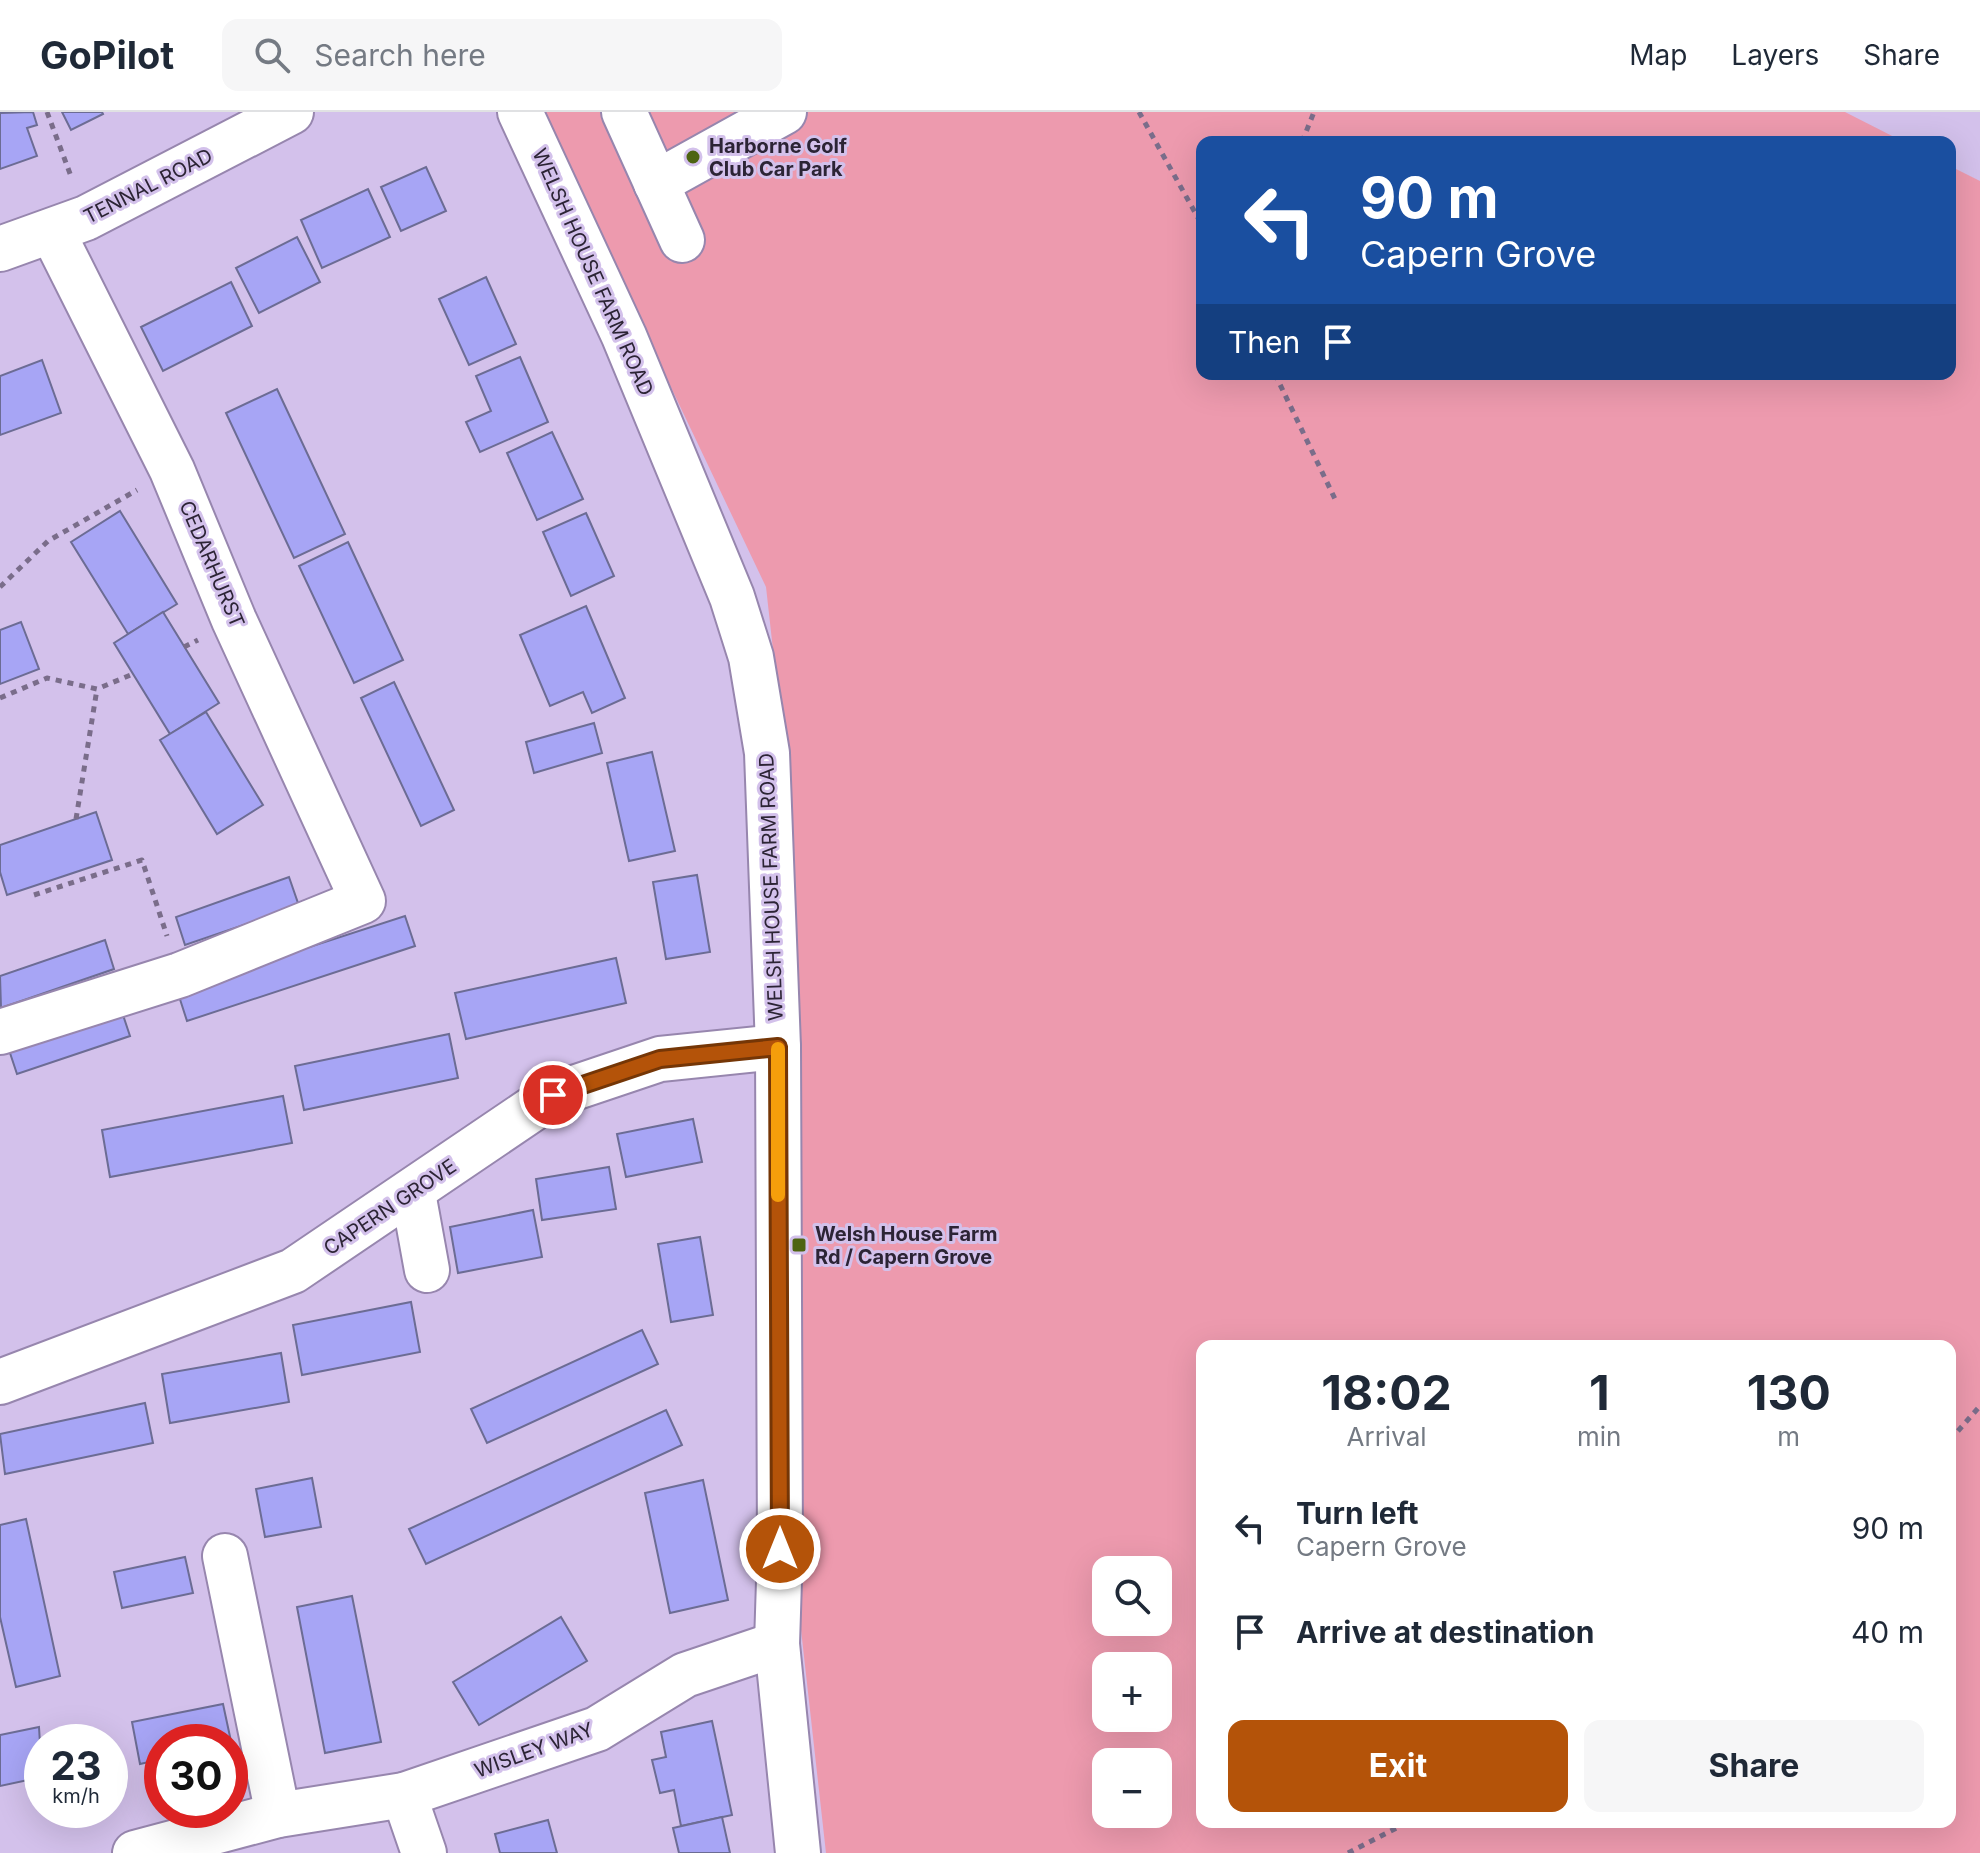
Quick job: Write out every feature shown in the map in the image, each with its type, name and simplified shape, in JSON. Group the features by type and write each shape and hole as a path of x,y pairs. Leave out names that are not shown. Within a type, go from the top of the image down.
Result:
{"street":[{"name":"TENNAL ROAD","path":"0,249 69,224 291,112"},
{"name":"WELSH HOUSE FARM ROAD","path":"520,112 624,336 732,597 751,657 767,753 778,1047 780,1549 777,1644 798,1853"},
{"path":"624,112 682,240"},
{"path":"656,183 734,124 784,112"},
{"name":"CEDARHURST","path":"69,224 234,620 363,901 180,975"},
{"path":"0,1032 180,975"},
{"name":"CAPERN GROVE","path":"0,1382 293,1271 413,1193 553,1095 660,1059 778,1047"},
{"path":"413,1193 427,1270"},
{"path":"225,1556 278,1815"},
{"name":"WISLEY WAY","path":"135,1853 278,1815 404,1795 597,1729 685,1675 777,1644"},
{"path":"404,1795 424,1853"}],"path":[{"path":"47,112 69,224"},
{"path":"1139,112 1196,214"},
{"path":"1304,136 1314,112"},
{"path":"1278,380 1335,499"},
{"path":"0,587 48,541 172,470"},
{"path":"0,698 47,678 97,689 133,674"},
{"path":"76,819 97,689"},
{"path":"34,895 142,860 180,975"},
{"path":"1956,1433 1980,1406"},
{"path":"1348,1853 1396,1828"}],"shaded area":[{"path":"540,112 1845,112 1892,136 1196,136 1196,380 1956,380 1956,169 1980,181 1980,1853 826,1853 795,1576 787,775 766,587"}],"building":[{"path":"33,112 37,125 27,128 37,156 0,169 0,113"},
{"path":"62,112 102,112 103,114 71,130"},
{"path":"426,167 446,211 401,231 381,187"},
{"path":"368,189 390,237 322,268 301,220"},
{"path":"297,237 320,282 259,313 236,268"},
{"path":"486,277 516,344 469,365 439,299"},
{"path":"231,282 252,326 163,371 141,327"},
{"path":"520,357 548,422 480,452 466,422 491,411 476,376"},
{"path":"42,360 61,413 0,435 0,376"},
{"path":"277,389 345,534 294,558 226,413"},
{"path":"552,432 583,499 537,520 507,453"},
{"path":"120,511 177,604 128,634 71,542"},
{"path":"586,513 614,576 571,596 543,532"},
{"path":"348,542 403,660 354,683 299,566"},
{"path":"586,606 625,698 592,713 583,692 550,706 520,635"},
{"path":"163,612 219,703 170,734 114,643"},
{"path":"21,622 39,669 0,684 0,630"},
{"path":"394,682 454,810 421,826 361,698"},
{"path":"206,712 263,805 217,834 160,740"},
{"path":"594,723 602,753 534,773 526,742"},
{"path":"652,752 675,851 629,861 607,763"},
{"path":"96,812 112,860 7,895 0,872 0,845"},
{"path":"697,875 710,952 666,959 653,882"},
{"path":"289,877 299,906 185,945 176,917"},
{"path":"405,916 415,946 187,1021 177,990"},
{"path":"105,940 114,969 1,1008 0,976"},
{"path":"616,958 626,1003 466,1039 455,993"},
{"path":"121,1009 130,1036 17,1074 8,1047"},
{"path":"449,1034 458,1078 304,1110 295,1066"},
{"path":"283,1096 292,1143 110,1177 102,1130"},
{"path":"693,1119 702,1162 626,1177 617,1134"},
{"path":"609,1167 616,1209 542,1220 536,1179"},
{"path":"533,1210 542,1257 458,1273 450,1227"},
{"path":"700,1237 713,1315 671,1322 658,1244"},
{"path":"411,1302 420,1352 302,1375 293,1325"},
{"path":"642,1330 658,1364 487,1443 471,1409"},
{"path":"281,1353 289,1402 170,1423 162,1374"},
{"path":"145,1403 153,1443 5,1474 0,1434"},
{"path":"666,1410 682,1445 426,1564 409,1529"},
{"path":"312,1478 321,1527 265,1537 256,1489"},
{"path":"703,1480 728,1600 670,1613 645,1493"},
{"path":"26,1519 60,1676 16,1687 0,1617 0,1525"},
{"path":"185,1557 193,1593 122,1608 114,1572"},
{"path":"352,1596 381,1742 325,1753 297,1607"},
{"path":"561,1617 587,1661 479,1725 453,1682"},
{"path":"223,1704 227,1724 144,1724 144,1763 140,1764 132,1722"},
{"path":"712,1721 732,1815 681,1826 674,1790 660,1793 652,1760 666,1757 661,1732"},
{"path":"24,1730 24,1781 0,1786 0,1735"},
{"path":"722,1817 730,1853 679,1853 673,1828"},
{"path":"548,1820 557,1853 500,1853 495,1834"}],"slow traffic":[{"path":"778,1049 778,1195"}],"place":[{"name":"Harborne Golf Club Car Park","path":"693,157"},
{"name":"Welsh House Farm Rd / Capern Grove","path":"799,1245"}],"route":[{"path":"553,1095 660,1059 778,1047 780,1549"}]}
